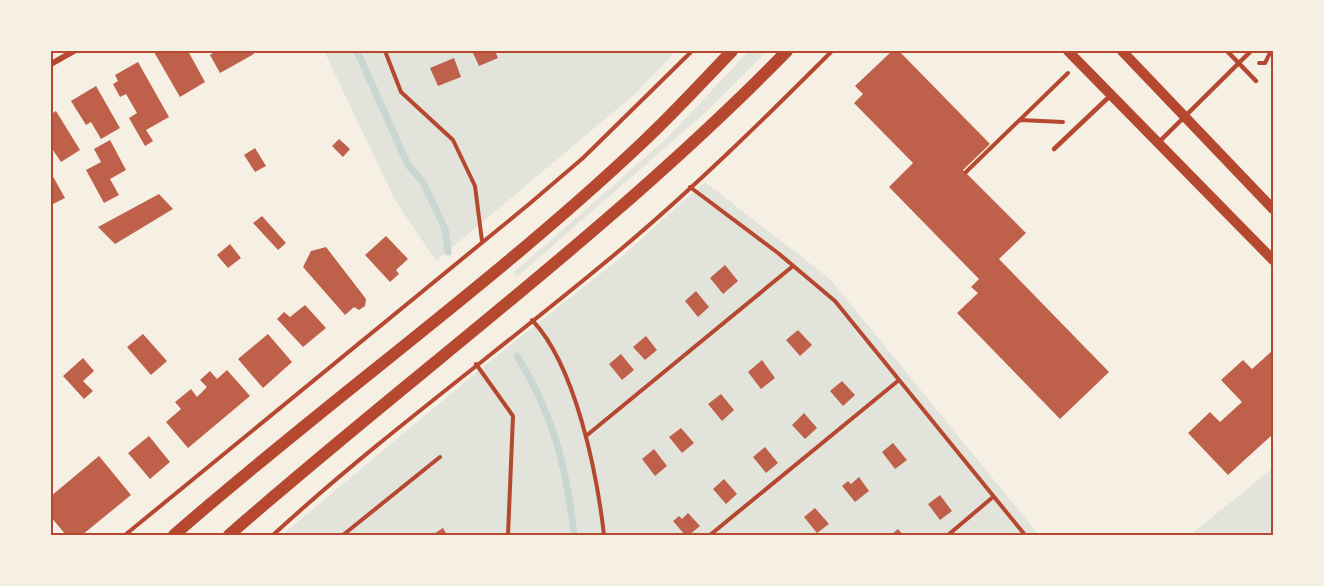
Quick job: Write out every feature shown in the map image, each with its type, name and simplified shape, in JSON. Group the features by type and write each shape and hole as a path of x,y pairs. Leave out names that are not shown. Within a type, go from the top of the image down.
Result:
{"main road":[{"path":"174,535 248,470 480,282 643,142 732,51"},
{"path":"229,535 617,212 787,51"}],"street":[{"path":"51,64 74,51"},
{"path":"1068,51 1273,260"},
{"path":"1122,51 1273,209"}],"lane":[{"path":"1227,51 1256,81"},
{"path":"1159,143 1251,51"},
{"path":"1054,150 1112,94"}],"path":[{"path":"385,51 401,92 453,140 475,186 482,242"},
{"path":"125,535 583,158 692,51"},
{"path":"273,535 476,364 621,249 690,187 832,51"},
{"path":"966,172 1079,62"},
{"path":"1020,120 1082,123"},
{"path":"690,187 835,301 1025,535"},
{"path":"586,436 793,266"},
{"path":"532,320 551,345 586,436 599,495 604,535"},
{"path":"476,364 513,416 508,535"},
{"path":"710,535 899,380"},
{"path":"343,535 440,457"},
{"path":"948,535 993,497"}],"shaded area":[{"path":"324,51 676,51 635,94 436,261 395,200"},
{"path":"749,51 767,51 706,112 517,277 514,272 666,139"},
{"path":"705,182 830,279 1039,535 282,535 490,361 619,259"},
{"path":"1273,468 1273,535 1190,535"}],"building":[{"path":"188,51 205,82 180,97 154,52"},
{"path":"216,51 252,51 254,54 220,73 210,55"},
{"path":"472,51 495,51 498,58 479,66"},
{"path":"892,51 899,51 990,144 963,170 1026,233 999,259 1109,372 1060,419 957,313 978,293 971,287 979,279 889,187 913,163 854,103 863,94 855,86"},
{"path":"454,58 461,77 438,86 430,68"},
{"path":"138,62 169,117 146,130 153,141 145,146 129,118 137,113 126,94 120,97 113,84 118,81 115,75"},
{"path":"96,86 120,128 101,139 91,122 86,125 71,101"},
{"path":"56,111 80,150 61,162 53,150 51,152 51,114"},
{"path":"339,139 350,149 343,157 332,146"},
{"path":"110,140 126,170 110,179 119,195 104,203 86,170 101,162 94,149"},
{"path":"255,148 266,166 255,172 244,155"},
{"path":"51,173 65,198 51,205"},
{"path":"159,194 173,209 115,244 98,227"},
{"path":"262,216 286,243 278,250 253,223"},
{"path":"386,236 408,259 396,270 399,274 390,282 365,255"},
{"path":"230,244 241,258 228,268 217,255"},
{"path":"326,247 366,299 365,306 359,310 354,307 345,315 303,267 311,251"},
{"path":"725,265 738,281 723,294 710,278"},
{"path":"696,291 709,307 698,317 685,301"},
{"path":"305,305 326,328 303,347 277,319 284,312 290,317"},
{"path":"798,330 812,345 800,356 786,340"},
{"path":"143,334 167,361 151,375 127,347"},
{"path":"268,334 292,362 263,388 238,359"},
{"path":"646,336 657,350 645,360 633,347"},
{"path":"1273,350 1273,434 1228,475 1188,433 1210,412 1220,422 1242,402 1221,380 1243,360 1252,369"},
{"path":"621,354 634,370 622,380 609,364"},
{"path":"83,358 94,371 83,381 93,391 84,399 63,376"},
{"path":"762,360 775,378 761,389 748,372"},
{"path":"227,370 250,396 188,448 166,422 181,409 175,402 191,389 197,397 207,387 200,380 210,371 217,379"},
{"path":"842,381 855,395 843,406 830,391"},
{"path":"721,394 734,410 722,421 708,404"},
{"path":"804,413 817,428 805,439 792,425"},
{"path":"681,428 694,443 682,453 669,437"},
{"path":"149,436 170,462 150,479 128,453"},
{"path":"893,443 907,460 895,469 882,452"},
{"path":"765,447 778,463 766,473 753,457"},
{"path":"654,449 667,466 655,476 642,459"},
{"path":"99,456 131,495 82,535 66,535 51,517 51,496"},
{"path":"859,477 869,491 855,502 842,486 848,481 851,484"},
{"path":"724,479 737,494 726,504 713,489"},
{"path":"940,495 952,511 940,520 928,504"},
{"path":"815,508 829,524 817,533 804,517"},
{"path":"688,513 700,526 689,535 685,535 673,521 679,516 682,519"},
{"path":"443,528 447,535 432,535"},
{"path":"898,529 903,535 891,535"}],"waterway":[{"path":"357,51 408,165 423,182 445,229 448,252"},
{"path":"517,356 549,420 562,464 574,535"}]}
